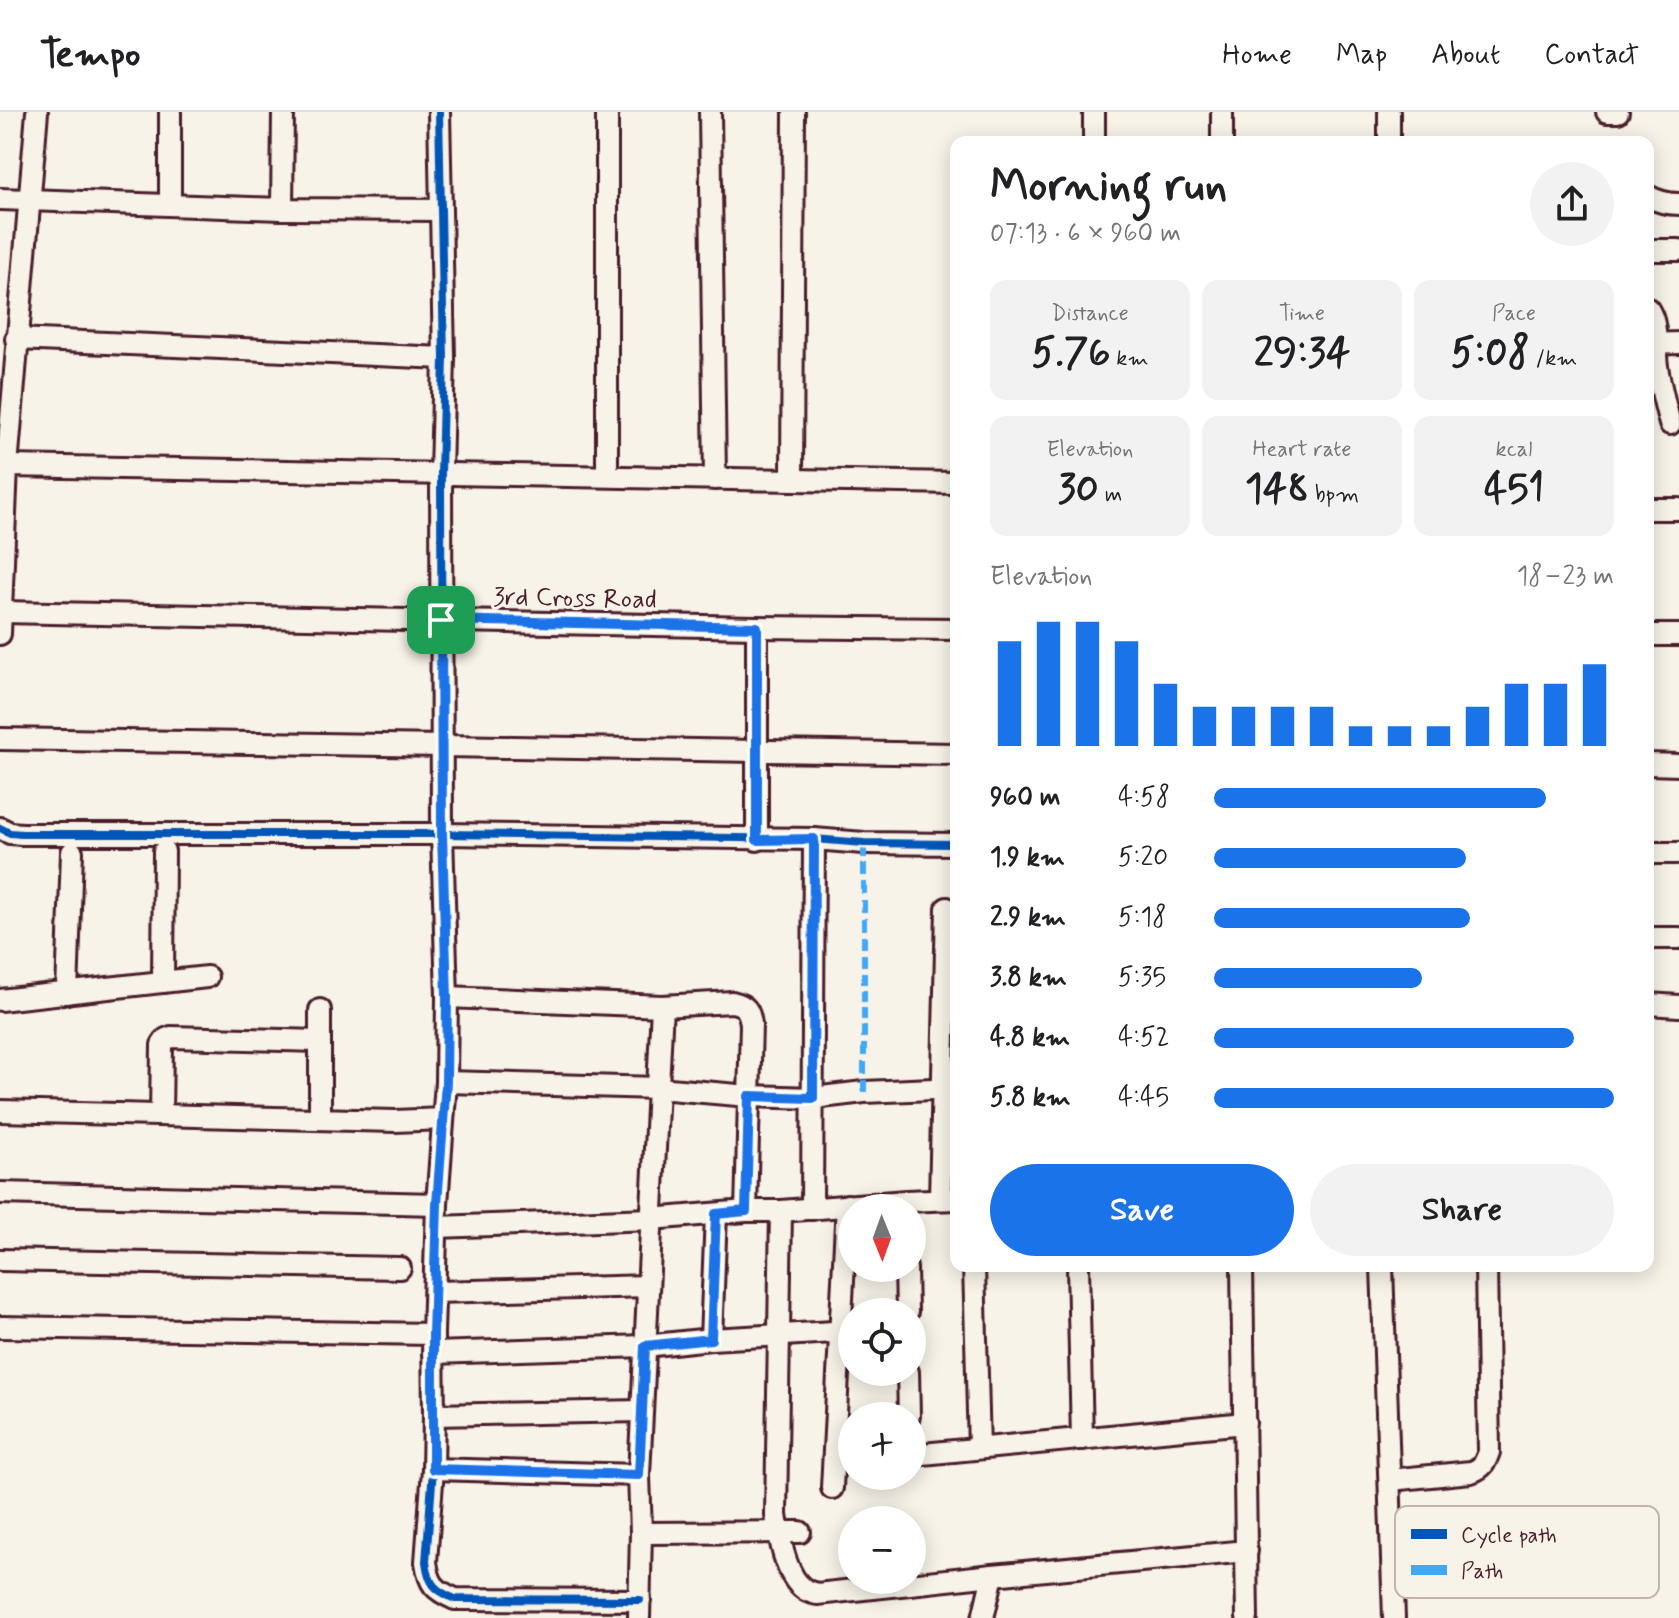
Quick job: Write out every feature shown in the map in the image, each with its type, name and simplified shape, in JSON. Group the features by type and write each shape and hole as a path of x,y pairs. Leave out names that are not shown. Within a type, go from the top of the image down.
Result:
{"street":[{"path":"0,634 16,339 37,112"},
{"path":"170,112 170,205"},
{"path":"282,209 283,112"},
{"path":"439,112 444,358 441,473 442,834 447,997 446,1082 437,1204 433,1469 426,1562 433,1586 455,1599 639,1609 639,1475 662,1006"},
{"path":"607,112 607,476"},
{"path":"710,112 715,479"},
{"path":"792,480 794,112"},
{"path":"1094,112 1094,136"},
{"path":"1222,112 1222,136"},
{"path":"1389,112 1389,136"},
{"path":"1607,112 1618,112"},
{"path":"0,199 282,209 441,210"},
{"path":"1654,199 1679,204"},
{"path":"1654,250 1679,250"},
{"path":"16,339 444,358"},
{"path":"1654,344 1679,343"},
{"path":"1654,353 1674,424 1654,423"},
{"path":"7,466 950,483"},
{"path":"1654,509 1679,509"},
{"name":"3rd Cross Road","path":"1,612 950,629"},
{"path":"757,627 757,840"},
{"path":"1654,635 1679,635"},
{"path":"0,739 950,754"},
{"path":"1654,764 1679,765"},
{"path":"0,828 22,834 442,834 950,844"},
{"path":"812,1209 814,839"},
{"path":"163,982 164,851"},
{"path":"67,993 72,852"},
{"path":"1654,853 1679,853"},
{"path":"926,1202 948,1199 947,908"},
{"path":"1654,938 1679,938"},
{"path":"0,1000 207,977"},
{"path":"447,997 662,1006 732,1002 747,1008 751,1024 746,1211"},
{"path":"1654,1004 1679,1006"},
{"path":"320,1010 320,1119"},
{"path":"161,1115 162,1045 166,1039 320,1041"},
{"path":"446,1082 658,1088 813,1098 864,1092 949,1089"},
{"path":"0,1111 395,1121 443,1119"},
{"path":"0,1193 437,1204"},
{"path":"437,1227 651,1219 838,1206"},
{"path":"781,1211 776,1515 784,1555 803,1589 817,1594 1247,1551"},
{"path":"711,1339 716,1214"},
{"path":"0,1260 400,1268"},
{"path":"974,1272 979,1448"},
{"path":"1078,1272 1082,1439"},
{"path":"1242,1272 1247,1618"},
{"path":"1382,1272 1394,1618"},
{"path":"1390,1480 1471,1472 1485,1463 1489,1452 1486,1272"},
{"path":"435,1292 648,1286"},
{"path":"0,1327 433,1344 645,1346 838,1332"},
{"path":"434,1415 642,1411"},
{"path":"926,1454 1245,1423"},
{"path":"433,1469 639,1475"},
{"path":"832,1488 838,1471"},
{"path":"641,1533 800,1532"},
{"path":"983,1618 993,1575"}],"marked path":[{"path":"864,843 864,1092"}],"cycle path":[{"path":"439,112 444,358 441,473 442,834 447,997 446,1082 437,1204 433,1334 433,1469 426,1562 434,1585 455,1599 640,1600"},
{"path":"0,828 22,834 442,834 950,844"}],"route":[{"path":"441,620 757,627 757,840 814,839 813,1098 749,1096 746,1211 716,1214 711,1339 645,1346 639,1475 433,1469 433,1334 437,1204 446,1082 447,997 442,834 441,620"}]}
